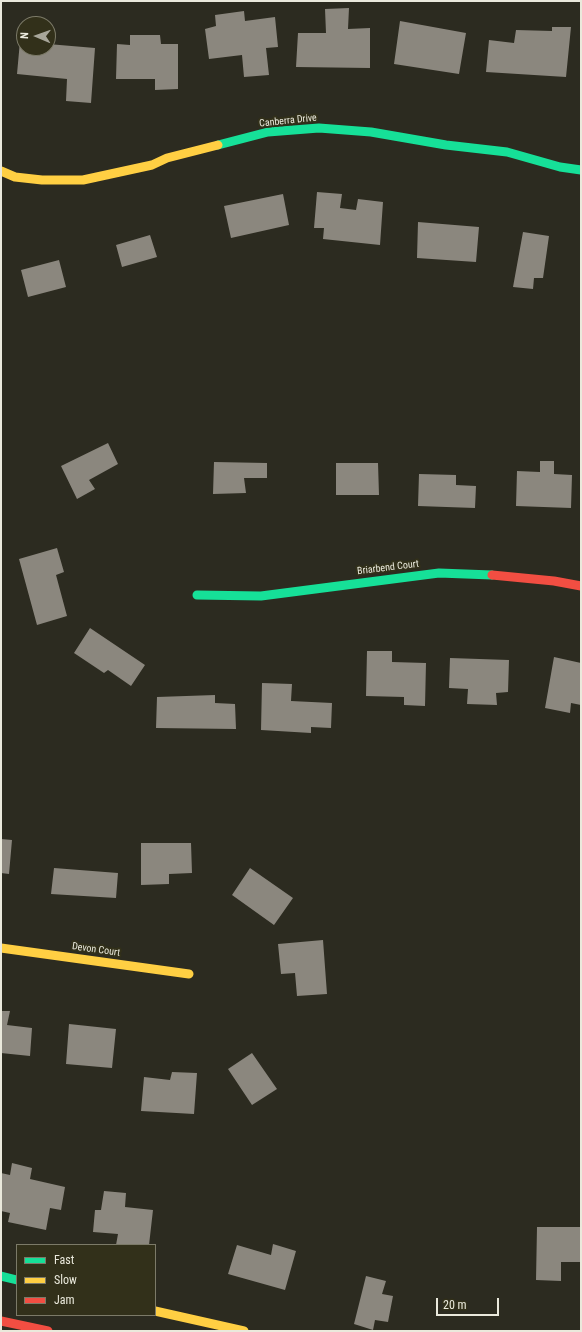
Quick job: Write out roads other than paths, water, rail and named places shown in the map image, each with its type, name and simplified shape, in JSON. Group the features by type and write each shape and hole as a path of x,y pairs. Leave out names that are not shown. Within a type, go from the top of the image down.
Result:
{"street":[{"name":"Canberra Drive","path":"1,171 15,177 42,180 83,180 152,165 167,158 268,132 319,128 372,132 446,145 506,152 560,167 581,170"},
{"name":"Briarbend Court","path":"197,595 261,596 439,573 506,576 554,581 581,586"},
{"name":"Devon Court","path":"1,948 189,974"},
{"path":"1,1276 16,1280"},
{"path":"156,1311 244,1331"},
{"path":"1,1321 48,1331"}]}
